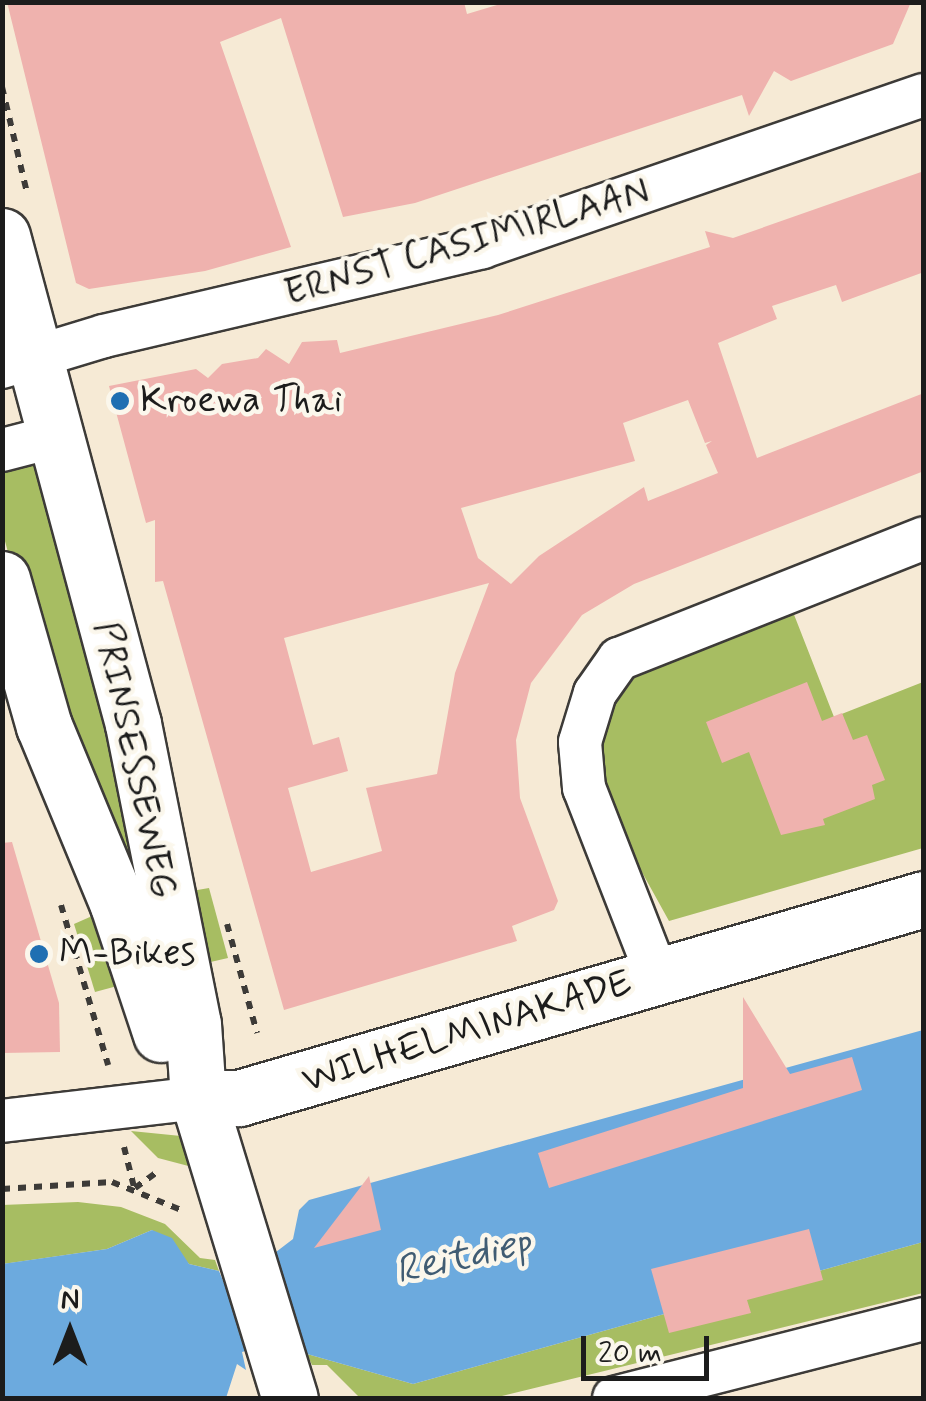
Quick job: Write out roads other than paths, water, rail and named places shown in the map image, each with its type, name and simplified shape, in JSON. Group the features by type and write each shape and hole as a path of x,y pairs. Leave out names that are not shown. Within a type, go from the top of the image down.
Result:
{"street":[{"name":"ERNST CASIMIRLAAN","path":"18,362 482,247 924,95"},
{"name":"PRINSESSEWEG","path":"2,236 18,362 56,436 133,724 193,1024 198,1098"},
{"path":"2,450 56,436"},
{"path":"657,975 584,788 580,742 595,693 619,660 924,538"},
{"name":"PRINSESSEWEG","path":"2,578 44,726 118,905 161,1034 198,1098"},
{"name":"WILHELMINAKADE","path":"2,1121 198,1098 240,1098 924,899"},
{"path":"198,1098 286,1391"},
{"path":"614,1398 924,1319"}],"water":[{"name":"Reitdiep","path":"923,1030 923,1242 413,1384 307,1354 300,1335 242,1352 246,1370 237,1364 226,1398 3,1398 2,1264 107,1249 152,1230 172,1238 189,1264 219,1271 226,1288 280,1272 276,1252 293,1239 299,1210 309,1200"}],"place":[{"name":"Kroewa Thai","path":"120,401"},
{"name":"M-Bikes","path":"39,954"}]}
